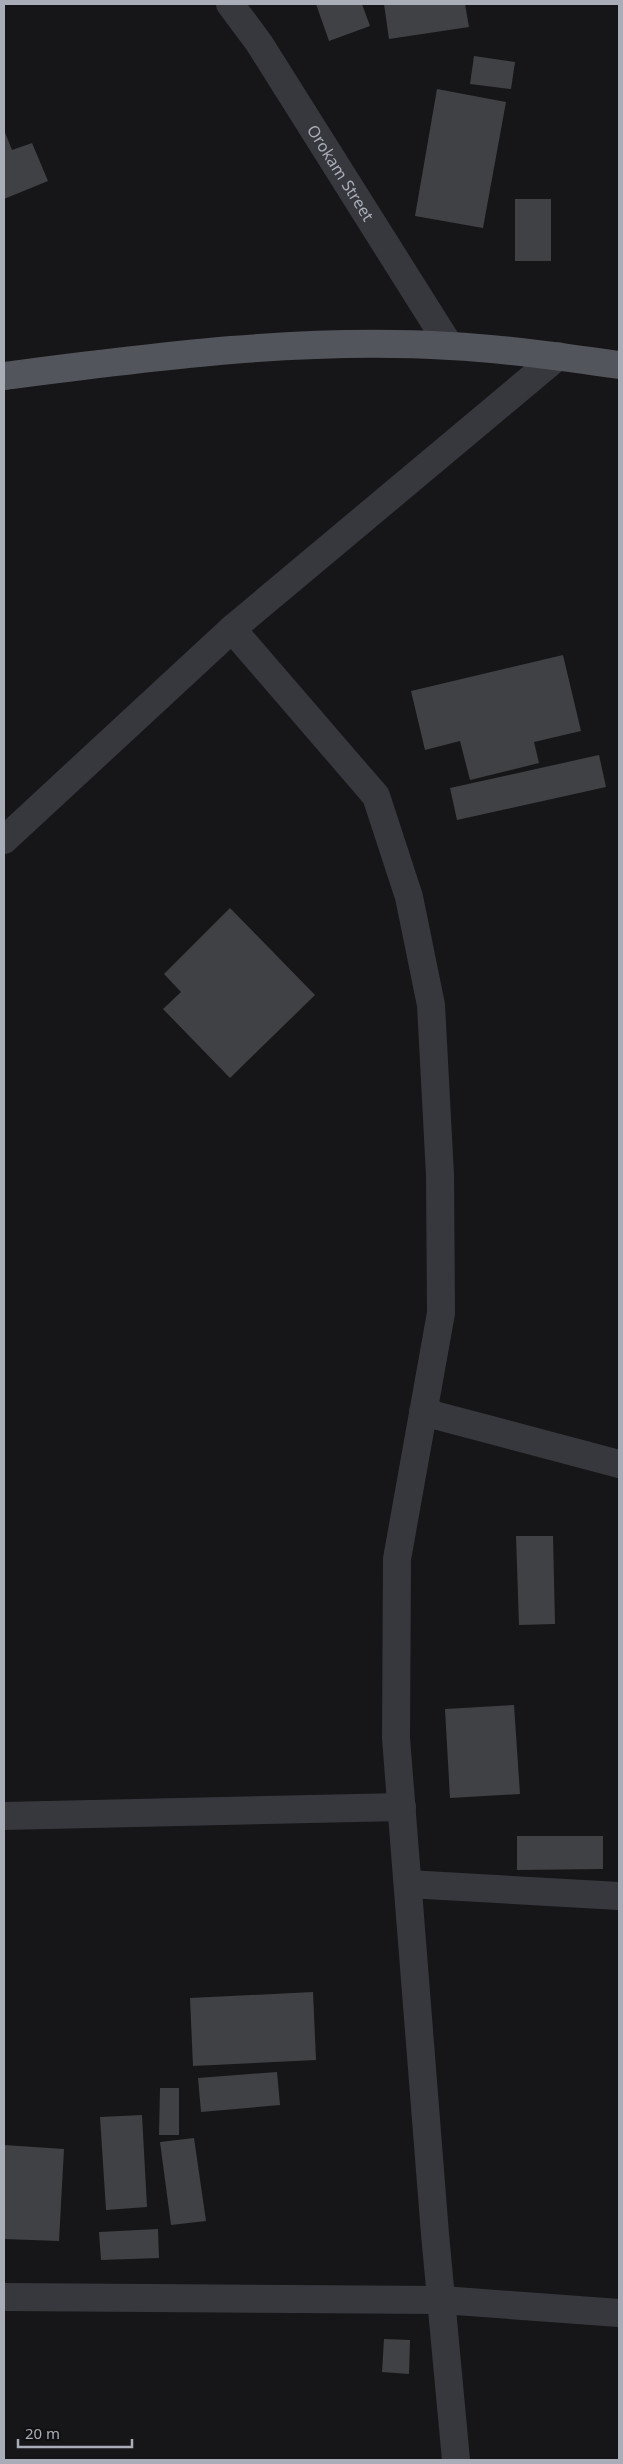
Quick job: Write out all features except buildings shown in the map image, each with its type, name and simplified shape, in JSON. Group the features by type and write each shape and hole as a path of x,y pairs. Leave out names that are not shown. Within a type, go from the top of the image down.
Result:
{"main road":[{"path":"4,376 172,354 293,346 449,346 558,356 619,365"}],"street":[{"name":"Orokam Street","path":"230,4 259,43 449,346"},
{"path":"4,840 232,629 558,356"},
{"path":"232,629 376,796 409,897 431,1005 440,1175 441,1313 397,1559 396,1738 456,2460"},
{"path":"424,1412 619,1464"},
{"path":"4,1816 402,1807"},
{"path":"408,1884 619,1896"},
{"path":"4,2296 442,2300 619,2313"}]}
